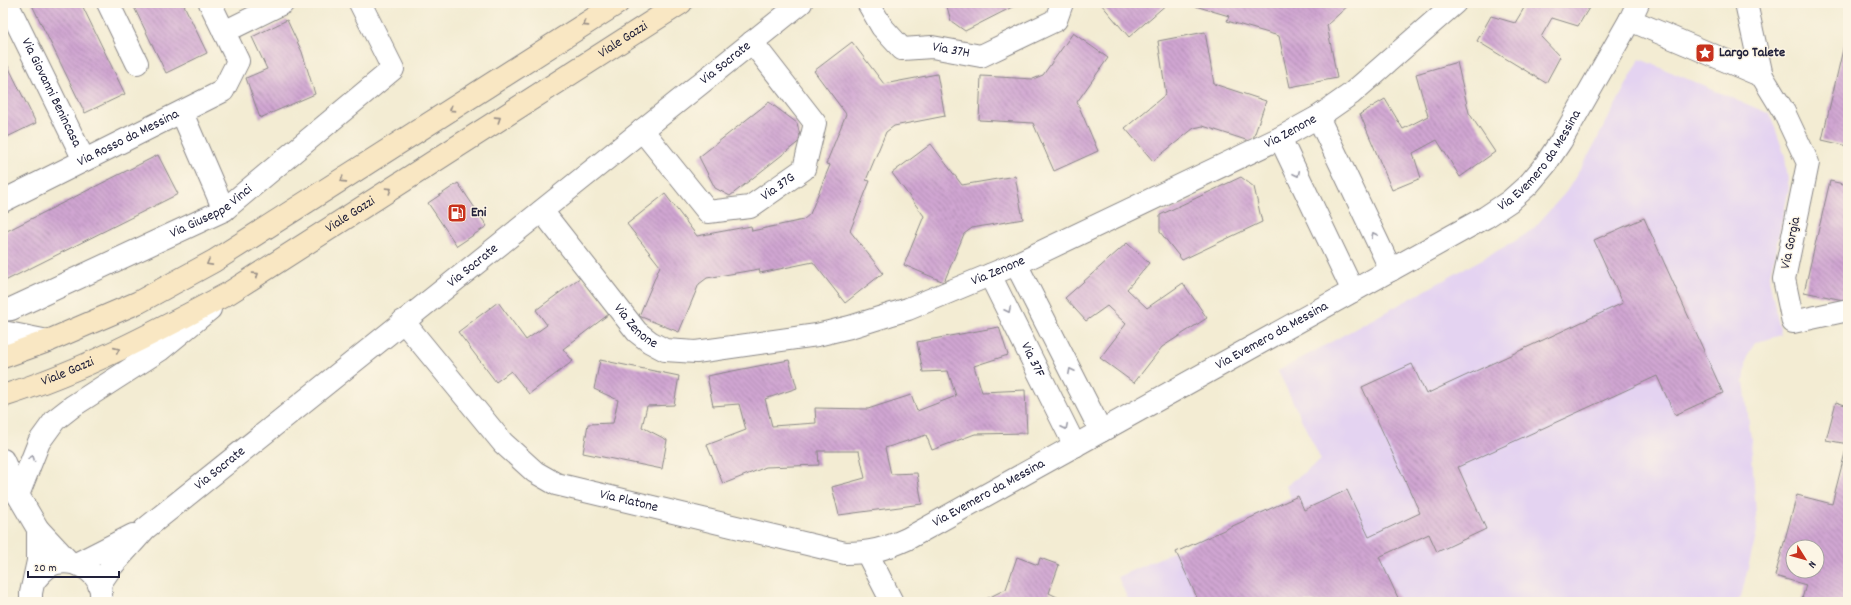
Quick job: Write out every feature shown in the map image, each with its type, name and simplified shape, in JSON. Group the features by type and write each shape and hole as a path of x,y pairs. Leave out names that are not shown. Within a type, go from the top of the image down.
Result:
{"main road":[{"path":"3,357 48,341 139,302 214,261 618,3"},
{"name":"Viale Gazzi","path":"3,396 61,375 120,349 154,333 229,293 681,3"}],"street":[{"path":"108,3 137,63"},
{"path":"210,3 224,32 283,3"},
{"name":"Via Giuseppe Vinci","path":"3,310 11,309 224,210 393,69 360,3"},
{"name":"Via Socrate","path":"145,529 801,3"},
{"name":"Via 37H","path":"868,3 882,27 902,49 932,47 981,56 1056,20 1062,3"},
{"name":"Via Zenone","path":"542,211 637,332 650,342 665,350 679,352 719,348 850,328 908,309 1016,264 1280,138 1318,117 1351,94 1455,3"},
{"path":"1746,3 1762,76"},
{"name":"Via Giovanni Benincasa","path":"7,10 84,160"},
{"path":"1634,12 1762,76"},
{"name":"Via Evemero da Messina","path":"867,552 886,549 908,539 1486,217 1510,201 1529,184 1545,165 1561,141 1634,12"},
{"name":"Via Rosso da Messina","path":"3,201 182,113 223,91 238,61 224,32"},
{"name":"Via 37G","path":"642,130 708,212 750,207 804,169 815,123 752,42"},
{"name":"Via Gorgia","path":"1762,76 1784,112 1808,163 1784,279 1794,322 1848,310"},
{"path":"182,113 224,210"},
{"path":"1318,117 1391,270"},
{"path":"1280,138 1353,291"},
{"name":"Via 37F","path":"1016,264 1101,431"},
{"name":"Via 37F","path":"990,275 1075,446"},
{"path":"10,490 39,442 55,420 73,406 160,350 229,293"},
{"name":"Via Platone","path":"403,322 503,443 535,472 556,484 822,548 845,553 867,552"},
{"path":"3,332 48,341"},
{"path":"3,460 10,490 38,529 72,563"},
{"path":"31,602 31,593 38,561 38,529"},
{"path":"72,563 145,529"},
{"path":"99,593 112,566 145,529"},
{"path":"867,552 892,602"},
{"path":"35,580 43,570 55,563 72,563 82,565 92,573 99,593"}],"shaded area":[{"path":"1640,59 1770,114 1785,156 1789,189 1769,279 1781,335 1755,343 1747,356 1744,382 1751,439 1757,531 1741,597 1734,602 1129,602 1118,577 1291,498 1286,486 1321,460 1278,371 1515,241 1533,229 1566,192 1586,160"}],"building":[{"path":"31,3 81,3 125,94 85,113"},
{"path":"132,3 183,3 207,53 166,73"},
{"path":"946,3 1020,3 965,31 951,21"},
{"path":"1168,3 1129,37 1101,4"},
{"path":"1185,3 1351,3 1327,25 1337,78 1290,87 1279,36 1227,21 1229,16"},
{"path":"1527,3 1592,3 1578,26 1552,18 1541,37 1560,57 1546,83 1477,41 1491,16 1515,23"},
{"path":"287,20 302,52 315,94 260,118 246,78 267,69 252,37"},
{"path":"1205,32 1214,84 1266,101 1252,142 1203,126 1194,128 1153,161 1125,128 1166,94 1158,41"},
{"path":"1848,32 1848,146 1822,140"},
{"path":"1073,33 1108,58 1077,102 1098,151 1054,171 1033,123 979,120 981,76 1033,79 1043,75"},
{"path":"852,42 884,84 937,74 945,116 894,126 886,132 866,180 870,181 850,231 883,273 845,303 813,262 760,273 759,269 707,278 699,284 679,332 639,316 660,266 627,224 665,194 697,236 751,226 752,231 803,220 810,214 830,165 826,164 846,114 814,71"},
{"path":"3,56 36,123 3,139"},
{"path":"1457,62 1469,113 1495,152 1460,177 1437,140 1413,153 1421,178 1392,190 1360,114 1385,99 1403,129 1428,116 1416,74"},
{"path":"769,102 797,123 801,140 730,196 715,188 699,157"},
{"path":"931,144 962,185 1015,176 1023,219 972,228 964,234 944,282 904,265 924,216 892,173"},
{"path":"158,155 178,194 3,282 3,233"},
{"path":"1241,177 1254,187 1262,222 1182,260 1160,232 1160,215"},
{"path":"1830,181 1848,185 1848,301 1804,292"},
{"path":"458,183 487,226 457,246 428,203"},
{"path":"1644,218 1723,393 1675,415 1657,376 1458,467 1486,529 1437,552 1429,534 1379,557 1400,602 1199,602 1176,552 1298,496 1304,510 1347,490 1369,537 1420,513 1362,387 1412,364 1426,394 1623,303 1594,240"},
{"path":"1127,243 1149,263 1127,289 1147,308 1183,283 1207,318 1162,347 1134,383 1100,358 1126,324 1107,306 1086,321 1065,298"},
{"path":"581,277 609,314 563,349 573,361 529,394 511,371 496,382 458,332 498,302 526,340 547,325 536,310"},
{"path":"999,327 1008,355 974,366 982,392 1025,390 1027,433 975,434 932,450 926,435 885,448 891,474 917,473 922,504 839,515 832,487 865,478 859,451 818,451 819,465 766,467 723,484 707,445 746,430 739,404 713,406 707,376 789,360 797,388 765,399 772,426 816,423 815,408 868,409 911,395 917,411 956,396 948,371 923,372 917,342"},
{"path":"600,360 679,376 674,405 647,406 642,427 667,440 662,469 583,453 588,424 613,423 618,400 594,389"},
{"path":"1836,402 1848,406 1848,444 1826,440"},
{"path":"1846,449 1848,450 1848,602 1801,602 1806,585 1785,579 1825,579 1825,539 1785,539 1797,495 1832,504"},
{"path":"1785,539 1785,579 1775,576"},
{"path":"1017,557 1038,565 1040,558 1059,565 1049,593 1067,602 980,602 1006,589"}],"place":[{"name":"Largo Talete","path":"1705,53"},
{"name":"Eni","path":"457,213"}]}
